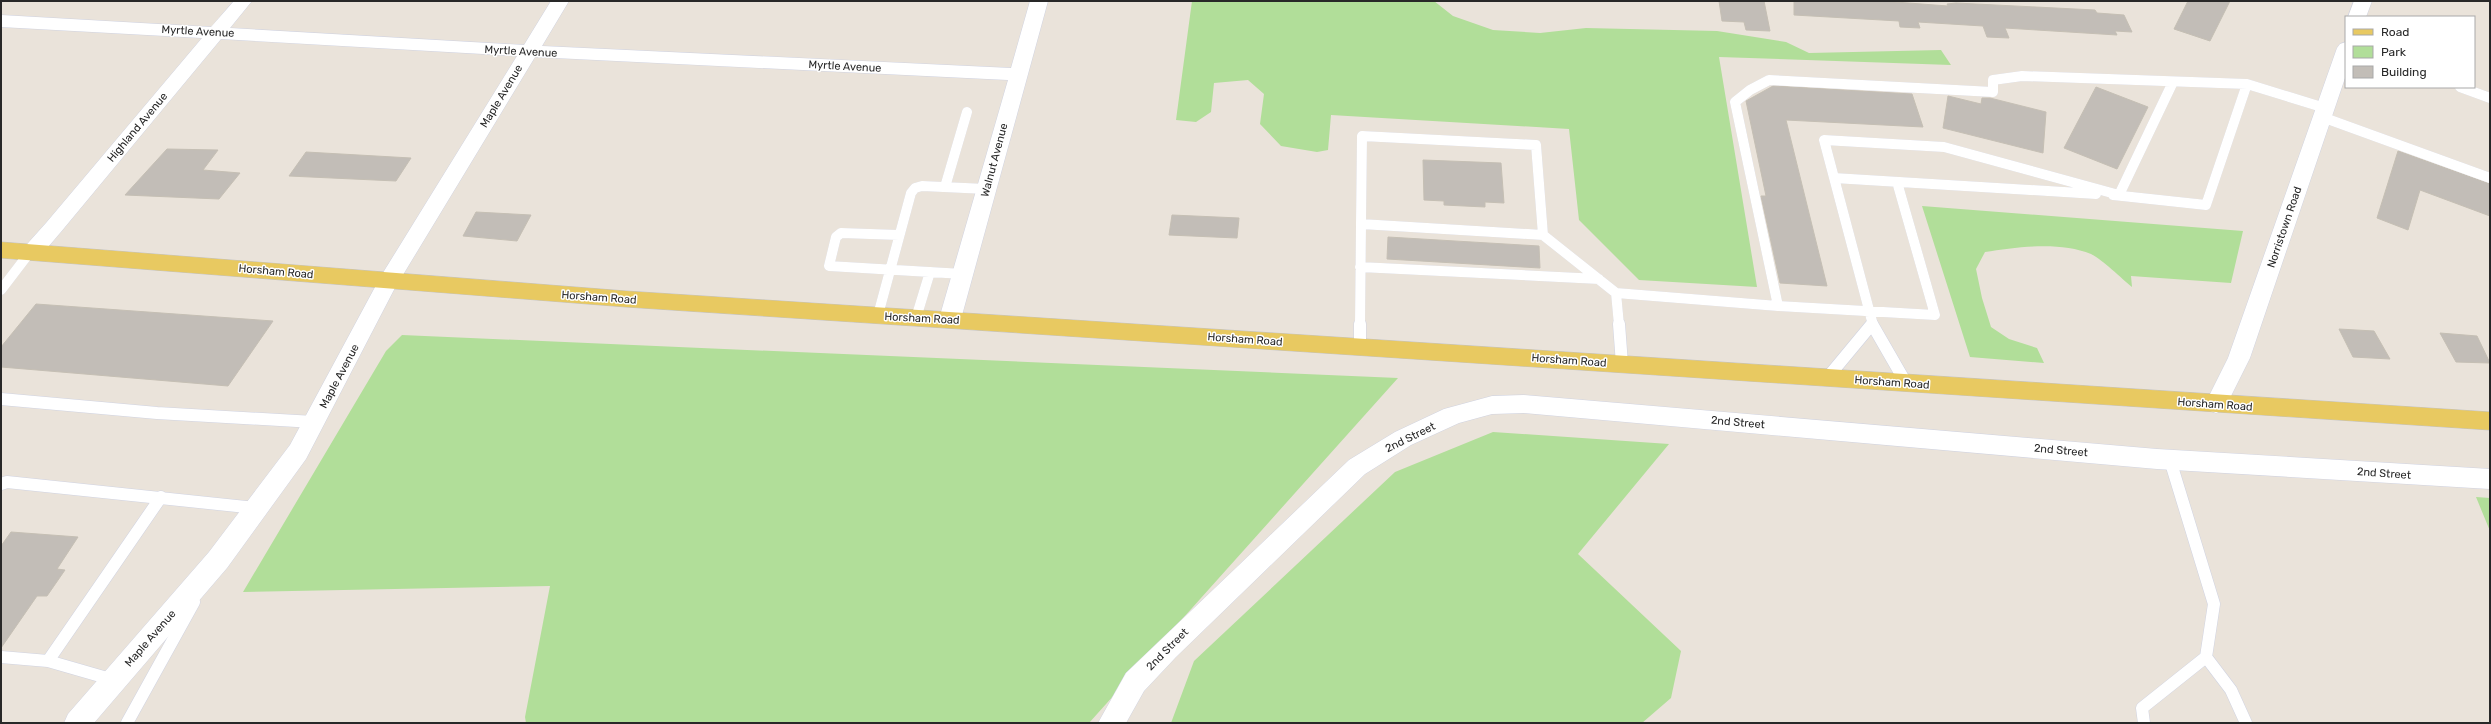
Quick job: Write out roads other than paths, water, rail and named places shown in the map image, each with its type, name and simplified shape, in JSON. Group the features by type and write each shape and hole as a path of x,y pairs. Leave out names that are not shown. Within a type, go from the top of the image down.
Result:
{"main road":[{"name":"Horsham Road","path":"1,250 192,263 388,282 2490,421"}],"street":[{"name":"Highland Avenue","path":"30,252 53,228 243,1"},
{"name":"Maple Avenue","path":"77,723 218,560 298,452 388,282 560,1"},
{"name":"Walnut Avenue","path":"950,319 1039,1"},
{"path":"2357,16 2363,1"},
{"name":"Myrtle Avenue","path":"1,21 216,32 528,51 1018,74"},
{"name":"Norristown Road","path":"2216,404 2239,358 2345,51"},
{"name":"2nd Street","path":"1111,723 1135,682 1156,660 1357,467 1397,441 1456,415 1488,406 1524,404 2170,460 2490,480"}],"lane":[{"path":"1778,306 1735,102 1750,90 1769,80 1992,92 1993,80 2022,76 2247,84 2324,112 2490,178"},
{"path":"2119,195 2172,82"},
{"path":"1834,178 2119,195 2206,205 2247,84"},
{"path":"2463,88 2490,98"},
{"path":"945,187 967,112"},
{"path":"1360,347 1362,136 1536,145 1543,235"},
{"path":"1906,383 1872,323 1824,140 1944,147 2119,195"},
{"path":"1361,224 1543,235 1616,293 1778,306 1935,315 1897,182"},
{"path":"878,315 911,193 915,188 945,187 986,190"},
{"path":"899,235 841,233 836,237 828,262 829,266 963,274"},
{"path":"1,290 30,252"},
{"path":"1360,267 1599,279"},
{"path":"916,318 930,272"},
{"path":"1616,293 1622,364"},
{"path":"1828,377 1872,323"},
{"path":"1,399 157,413 314,422"},
{"path":"2144,723 2142,708 2206,657 2214,604 2170,460"},
{"path":"1,484 14,482 256,508"},
{"path":"48,661 161,497"},
{"path":"127,723 218,560"},
{"path":"1,657 48,661 114,680"},
{"path":"2206,657 2231,690 2246,723"}]}
